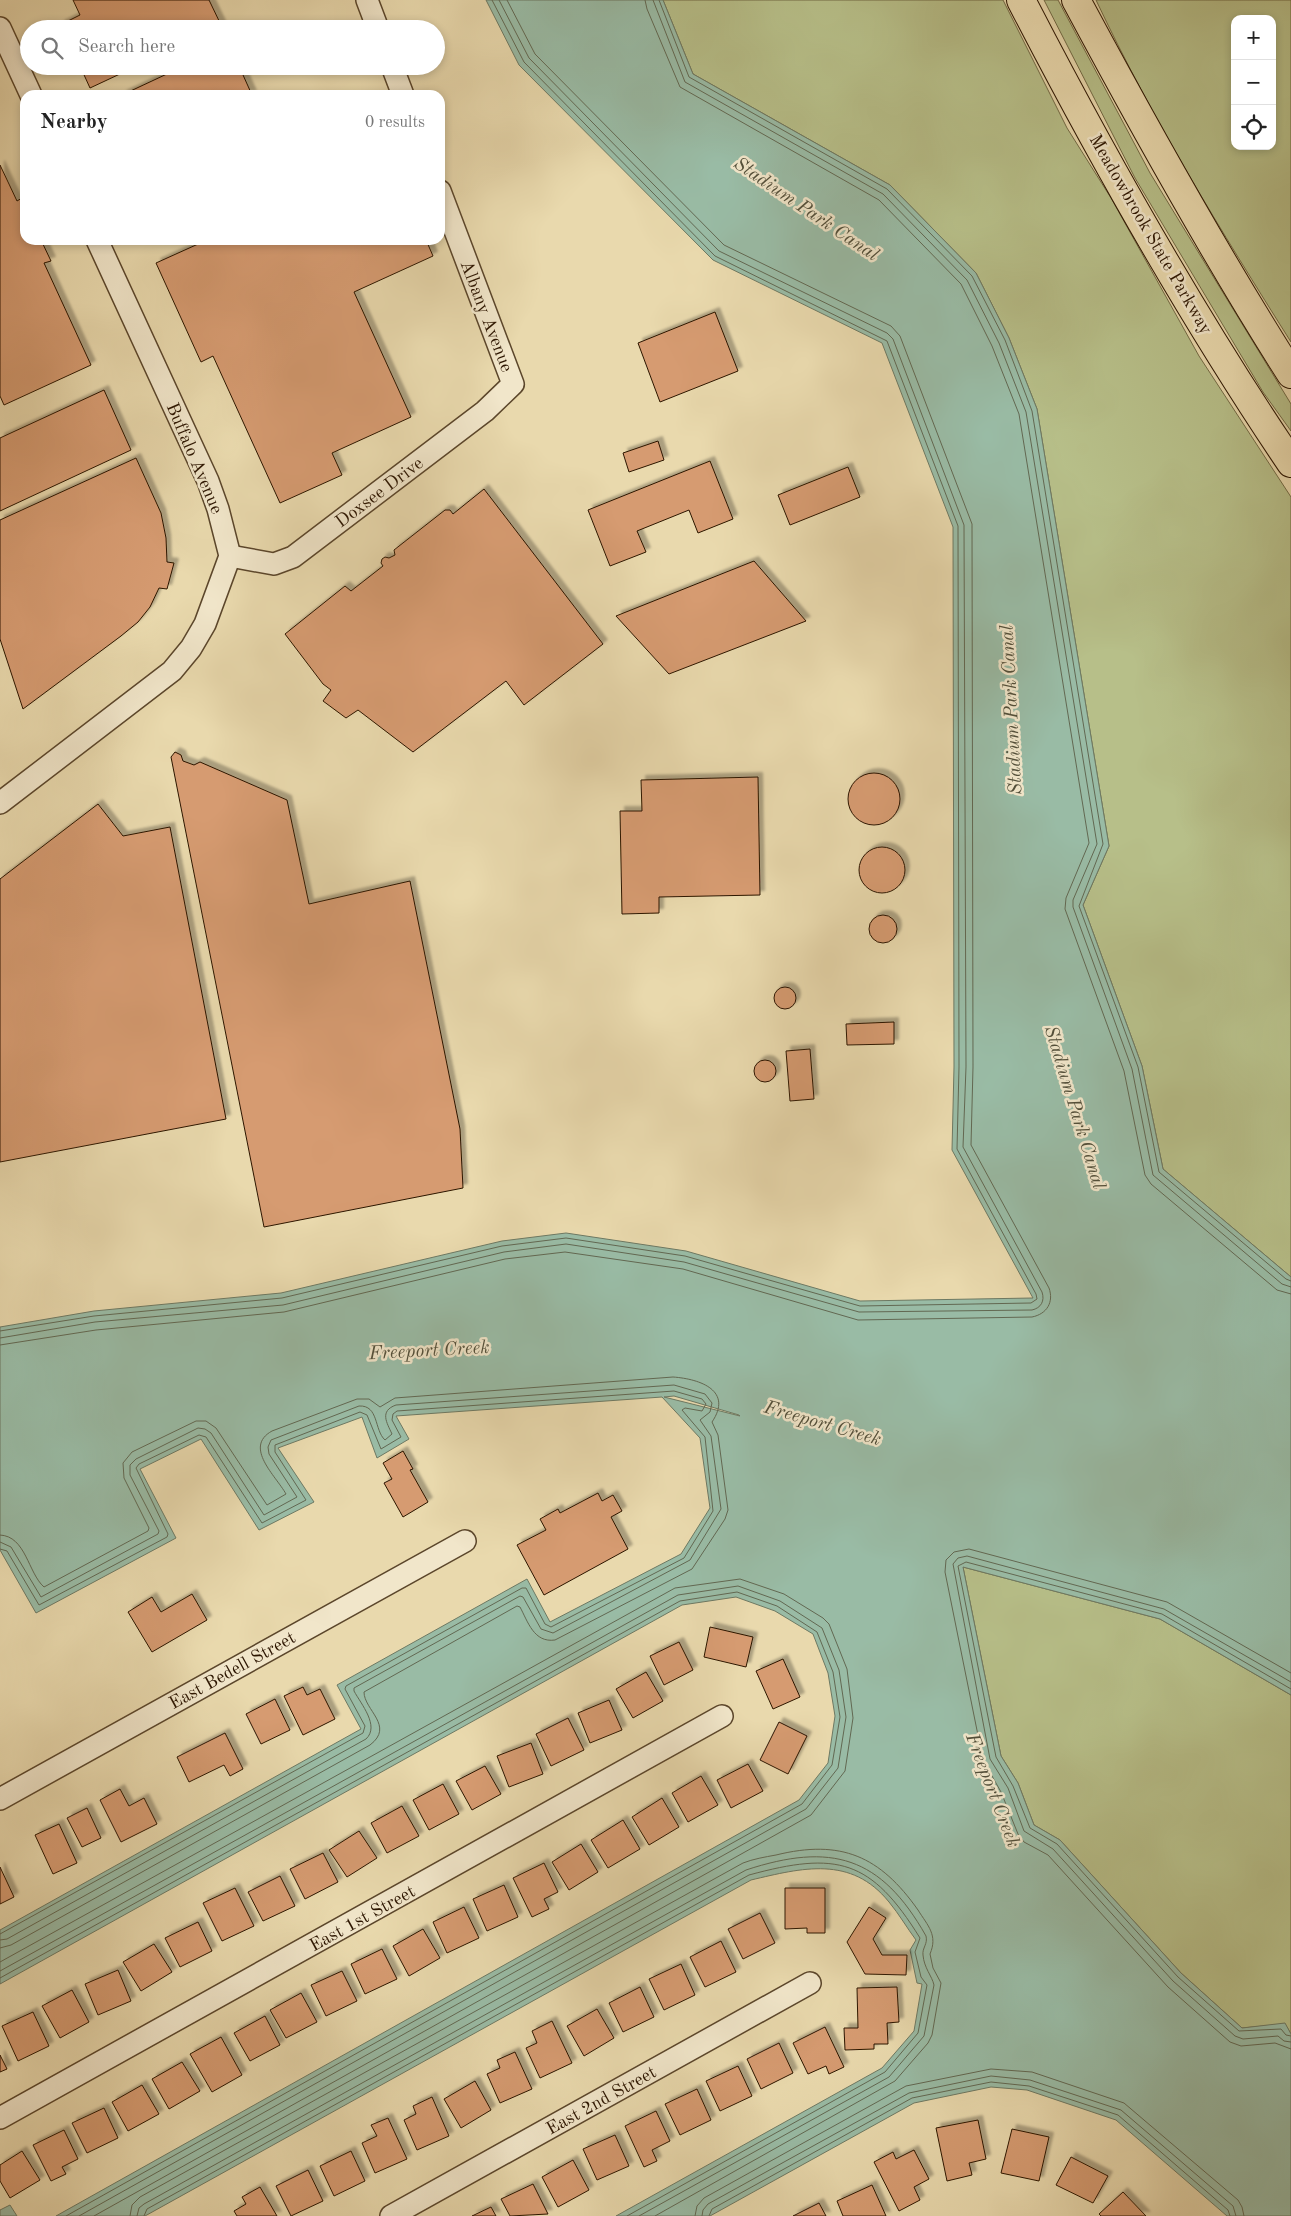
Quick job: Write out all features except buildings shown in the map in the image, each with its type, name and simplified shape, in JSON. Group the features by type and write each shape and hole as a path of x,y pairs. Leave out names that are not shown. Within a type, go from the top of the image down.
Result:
{"highway":[{"name":"Meadowbrook State Parkway","path":"1021,0 1124,194 1253,407 1291,463"},
{"path":"1076,0 1134,109 1234,285 1291,374"}],"street":[{"path":"367,0 375,20"},
{"path":"0,28 20,71"},
{"path":"22,75 29,90"},
{"path":"395,75 401,90"},
{"name":"Albany Avenue","path":"445,205 514,384"},
{"name":"Buffalo Avenue","path":"99,245 208,481 218,509 230,556"},
{"name":"Doxsee Drive","path":"230,556 274,564 294,558 478,416 514,384"},
{"path":"0,803 172,671 191,648 205,624 230,556"},
{"name":"East Bedell Street","path":"0,1799 465,1541"},
{"name":"East 1st Street","path":"0,2118 722,1716"},
{"name":"East 2nd Street","path":"391,2216 810,1983"}],"shaded area":[{"path":"663,0 1003,0 1067,128 1111,198 1199,356 1291,497 1291,1277 1163,1169 1142,1066 1083,905 1109,846 1037,409 1009,338 976,273 890,185 693,74"},
{"path":"1044,0 1058,0 1150,173 1291,404 1291,431 1263,392 1135,178"},
{"path":"1096,0 1291,0 1291,342 1188,174 1140,88"},
{"path":"963,1567 1160,1619 1291,1695 1291,2034 1285,2024 1242,2028 1181,1973 1060,1840 1034,1825 1018,1783 1001,1756"}],"water":[{"path":"486,0 663,0 693,74 890,185 976,273 1009,338 1037,409 1109,846 1083,905 1142,1066 1163,1169 1291,1277 1291,1695 1160,1619 963,1567 1001,1756 1018,1783 1034,1825 1060,1840 1181,1973 1242,2028 1285,2023 1291,2034 1291,2216 1227,2216 1116,2120 1027,2090 991,2087 914,2103 710,2216 616,2216 882,2068 914,2031 922,1984 917,1983 910,1950 916,1940 889,1902 874,1887 859,1877 842,1871 807,1869 751,1880 145,2216 56,2216 799,1800 828,1763 835,1716 828,1673 813,1634 775,1611 736,1597 682,1605 0,1984 0,1930 361,1729 337,1685 527,1579 550,1622 681,1554 710,1508 700,1438 662,1397 396,1416 409,1439 377,1458 362,1417 278,1448 314,1502 259,1530 201,1439 140,1469 176,1538 36,1613 0,1550 0,1327 94,1311 281,1293 502,1241 566,1233 686,1251 860,1301 1033,1298 952,1150 954,1067 953,527 882,343 713,260 519,65","holes":["674,1396 740,1416 664,1397"]},
{"path":"10,2205 17,2216 0,2216 0,2210"}],"water label":[{"name":"Stadium Park Canal","path":"807,208"},
{"name":"Stadium Park Canal","path":"1010,710"},
{"name":"Stadium Park Canal","path":"1076,1107"},
{"name":"Freeport Creek","path":"429,1349"},
{"name":"Freeport Creek","path":"823,1422"},
{"name":"Freeport Creek","path":"994,1790"}]}
